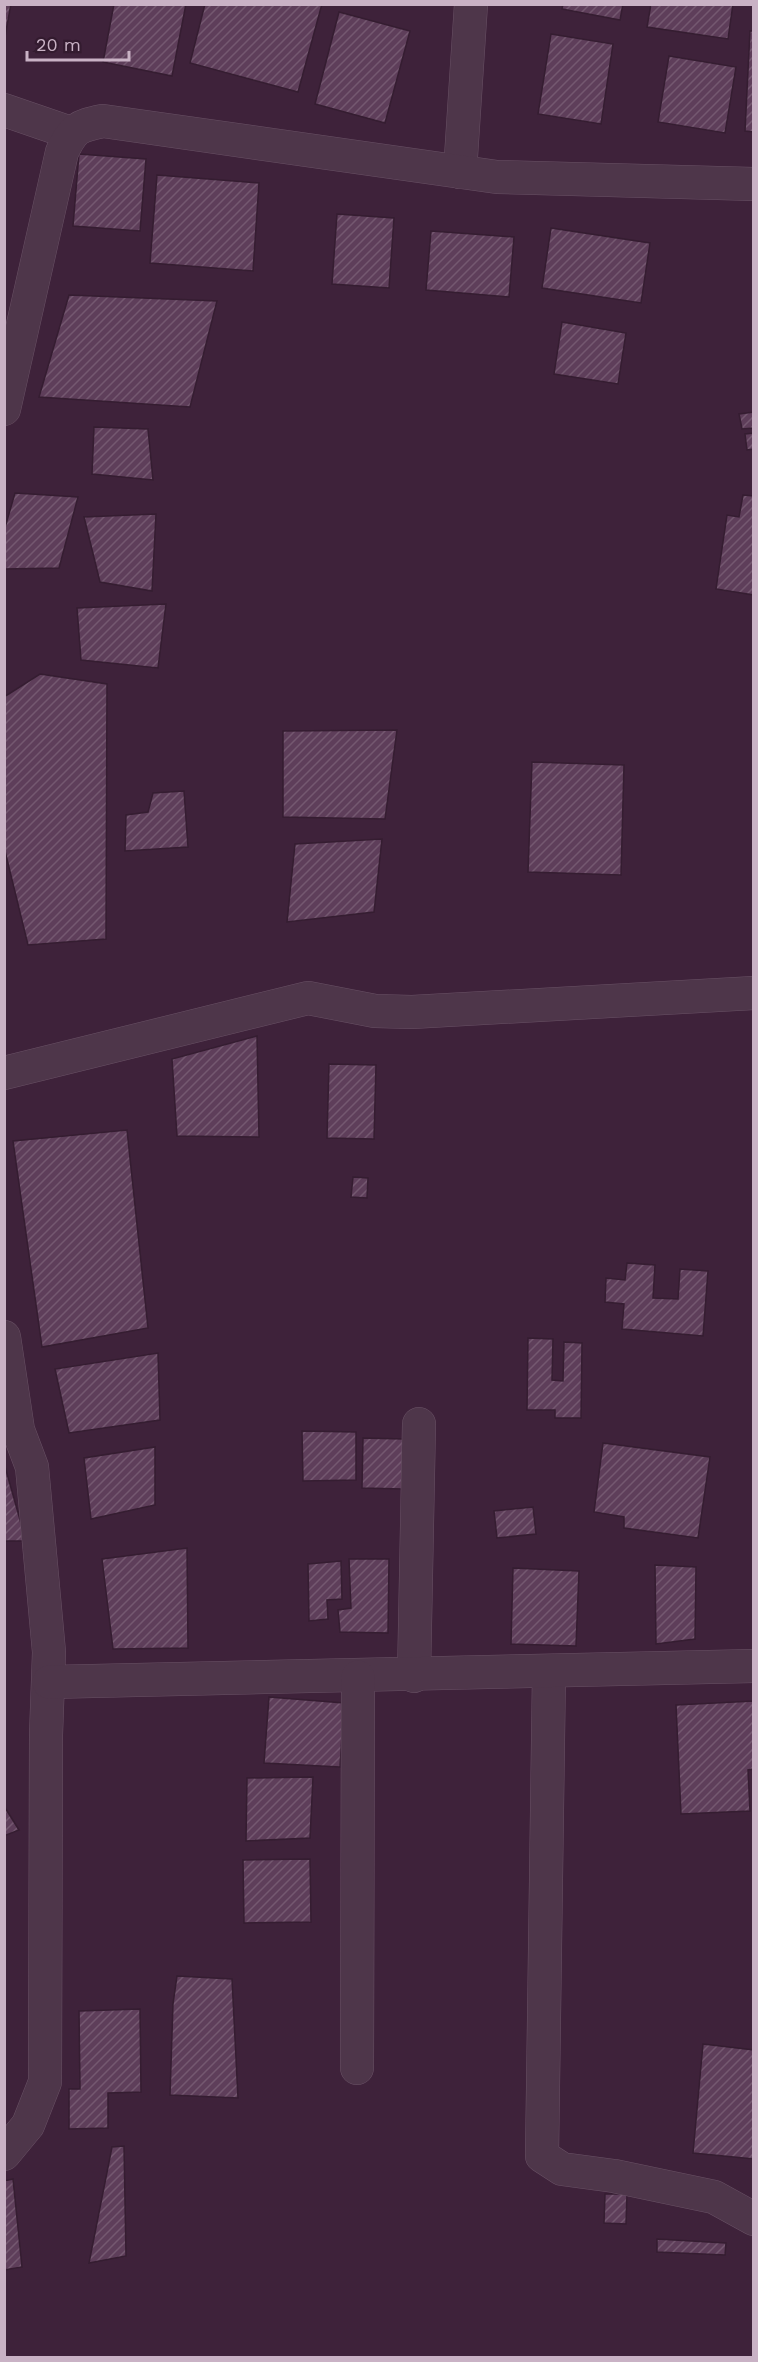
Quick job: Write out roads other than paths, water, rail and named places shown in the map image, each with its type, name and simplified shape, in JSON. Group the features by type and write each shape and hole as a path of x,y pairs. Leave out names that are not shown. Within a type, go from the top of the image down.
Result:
{"street":[{"path":"460,172 471,4"},
{"path":"4,110 71,133"},
{"path":"4,409 62,152 71,133 84,125 103,122 497,177 753,184"},
{"path":"4,1073 308,998 375,1011 412,1012 753,993"},
{"path":"4,1337 18,1430 32,1467 46,1611 49,1682 46,1735 45,2082 28,2125 4,2154"},
{"path":"414,1676 419,1424"},
{"path":"49,1682 103,1679 414,1676 753,1666"},
{"path":"549,1672 542,2156 562,2169 614,2176 714,2197 753,2219"},
{"path":"357,2068 358,1677"}]}
